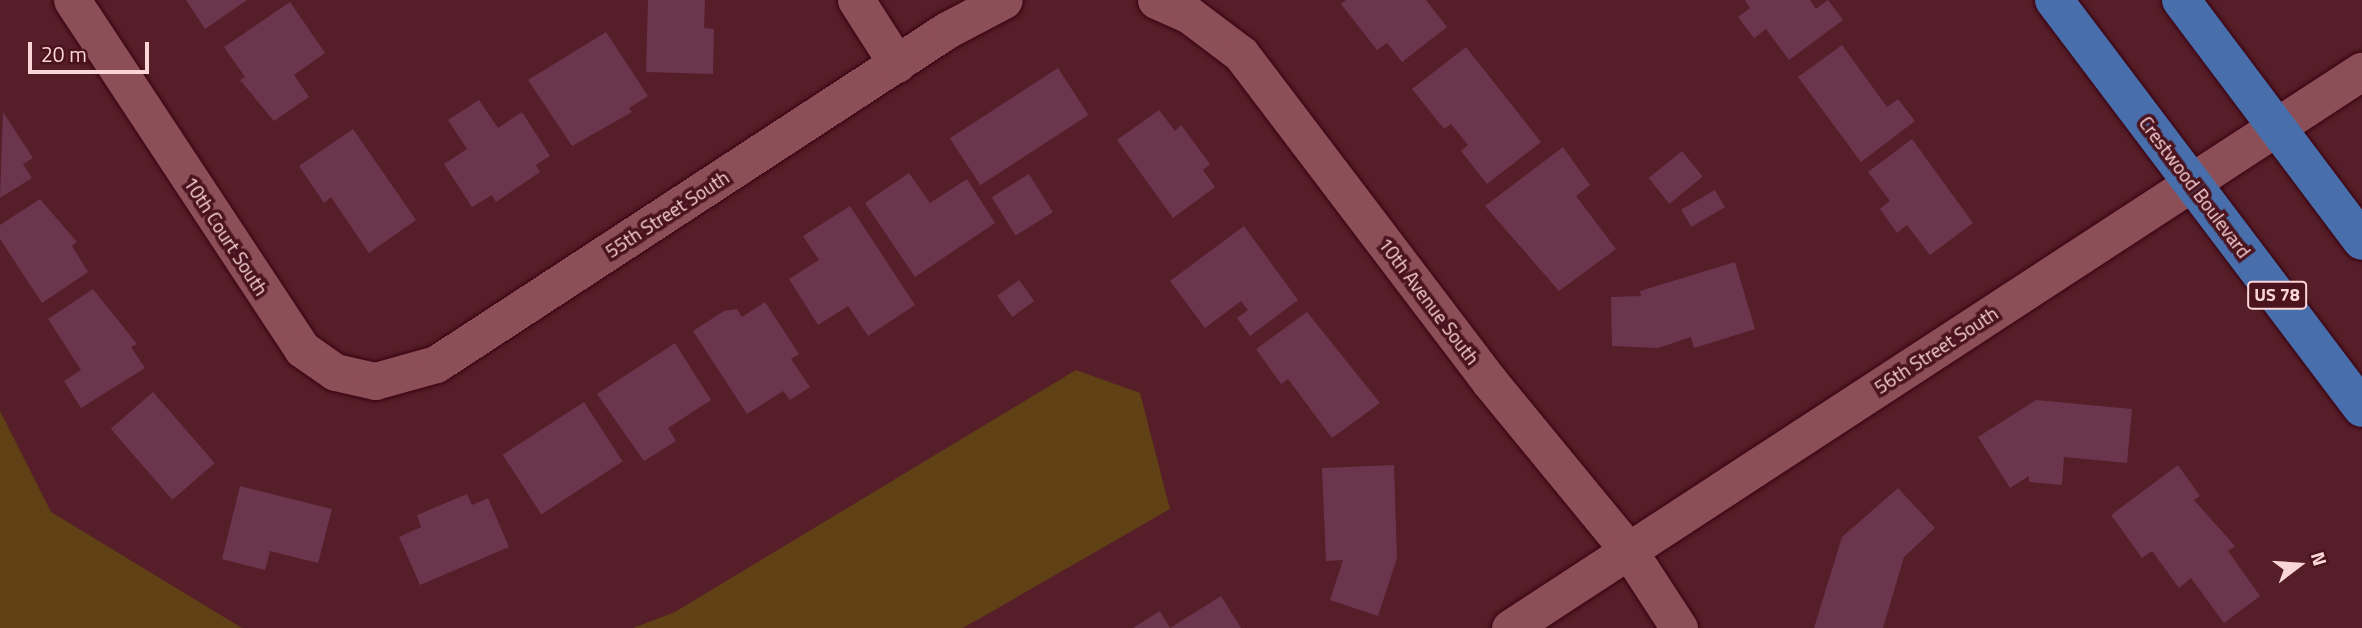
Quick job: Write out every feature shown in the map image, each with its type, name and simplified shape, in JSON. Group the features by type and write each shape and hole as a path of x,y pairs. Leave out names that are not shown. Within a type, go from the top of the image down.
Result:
{"main road":[{"name":"Crestwood Boulevard","path":"2054,0 2362,408"},
{"path":"2181,0 2362,242"}],"street":[{"name":"10th Court South","path":"72,0 302,349 335,372 375,381 436,364"},
{"path":"856,0 897,64 1004,0"},
{"name":"10th Avenue South","path":"1156,0 1188,14 1241,54 1490,382 1629,551 1679,628"},
{"name":"55th Street South","path":"436,364 897,64"},
{"name":"56th Street South","path":"1510,628 2362,72"}],"shaded area":[{"path":"1076,370 1140,393 1170,509 963,628 633,628 675,612"},
{"path":"0,411 51,512 242,628 0,628"}],"building":[{"path":"186,0 247,0 205,29"},
{"path":"648,0 705,0 704,28 714,29 713,74 646,72"},
{"path":"1346,0 1426,0 1447,27 1402,62 1387,43 1377,50 1341,4"},
{"path":"1745,0 1810,0 1816,9 1828,0 1843,20 1789,60 1766,29 1754,38 1738,17 1750,8"},
{"path":"290,2 325,53 294,75 309,97 274,121 240,80 245,77 224,47"},
{"path":"606,32 648,96 629,108 632,112 572,146 528,80"},
{"path":"1842,45 1887,107 1898,99 1915,121 1861,162 1798,77"},
{"path":"1466,47 1541,142 1487,184 1461,151 1468,145 1451,124 1444,129 1412,89"},
{"path":"1058,68 1088,115 980,185 950,138"},
{"path":"479,100 498,128 522,112 550,156 536,165 540,172 496,202 492,195 472,207 444,164 467,149 448,120"},
{"path":"1159,110 1175,131 1181,125 1210,164 1203,170 1215,187 1173,218 1117,140"},
{"path":"3,112 33,158 23,164 32,178 0,198"},
{"path":"353,129 416,220 369,253 331,197 324,203 299,166"},
{"path":"1912,139 1973,223 1930,255 1907,225 1897,233 1880,209 1890,201 1868,172"},
{"path":"1563,147 1590,185 1576,196 1616,249 1559,291 1485,206"},
{"path":"1682,151 1703,177 1669,204 1649,178"},
{"path":"909,173 930,203 967,179 995,223 915,277 865,203"},
{"path":"1029,174 1053,212 1016,235 992,197"},
{"path":"1715,190 1725,207 1691,227 1681,210"},
{"path":"40,199 77,242 72,246 88,272 42,303 0,239 0,225"},
{"path":"850,206 915,305 868,336 848,306 818,325 789,279 819,260 803,236"},
{"path":"1244,226 1298,300 1250,336 1237,318 1248,310 1241,301 1205,328 1170,281"},
{"path":"1735,262 1755,329 1694,348 1691,337 1658,348 1612,346 1611,297 1641,296 1640,291"},
{"path":"1019,280 1034,301 1012,317 997,296"},
{"path":"93,289 137,344 131,347 145,368 81,408 64,381 81,370 48,319"},
{"path":"765,302 799,354 791,359 810,387 790,400 783,391 747,414 693,331 724,311 737,309 742,317"},
{"path":"1307,312 1380,403 1332,438 1288,379 1281,384 1256,349"},
{"path":"675,343 711,400 668,428 676,441 644,461 597,394"},
{"path":"153,392 215,463 172,500 111,429"},
{"path":"2036,400 2132,409 2127,463 2064,457 2062,485 2029,482 2029,476 2010,488 1978,437"},
{"path":"584,402 623,462 541,514 503,455"},
{"path":"1394,465 1397,558 1378,616 1330,600 1343,560 1326,561 1322,468"},
{"path":"2178,465 2200,496 2194,500 2235,546 2228,551 2260,596 2224,623 2191,578 2179,588 2152,551 2142,558 2111,515"},
{"path":"240,486 332,509 318,563 270,551 265,570 222,559"},
{"path":"1898,488 1935,528 1904,557 1883,628 1814,628 1842,537"},
{"path":"467,494 472,505 488,498 509,547 420,585 399,537 421,527 417,515"},
{"path":"1221,596 1241,628 1170,628"},
{"path":"1160,611 1170,628 1133,628"}]}
